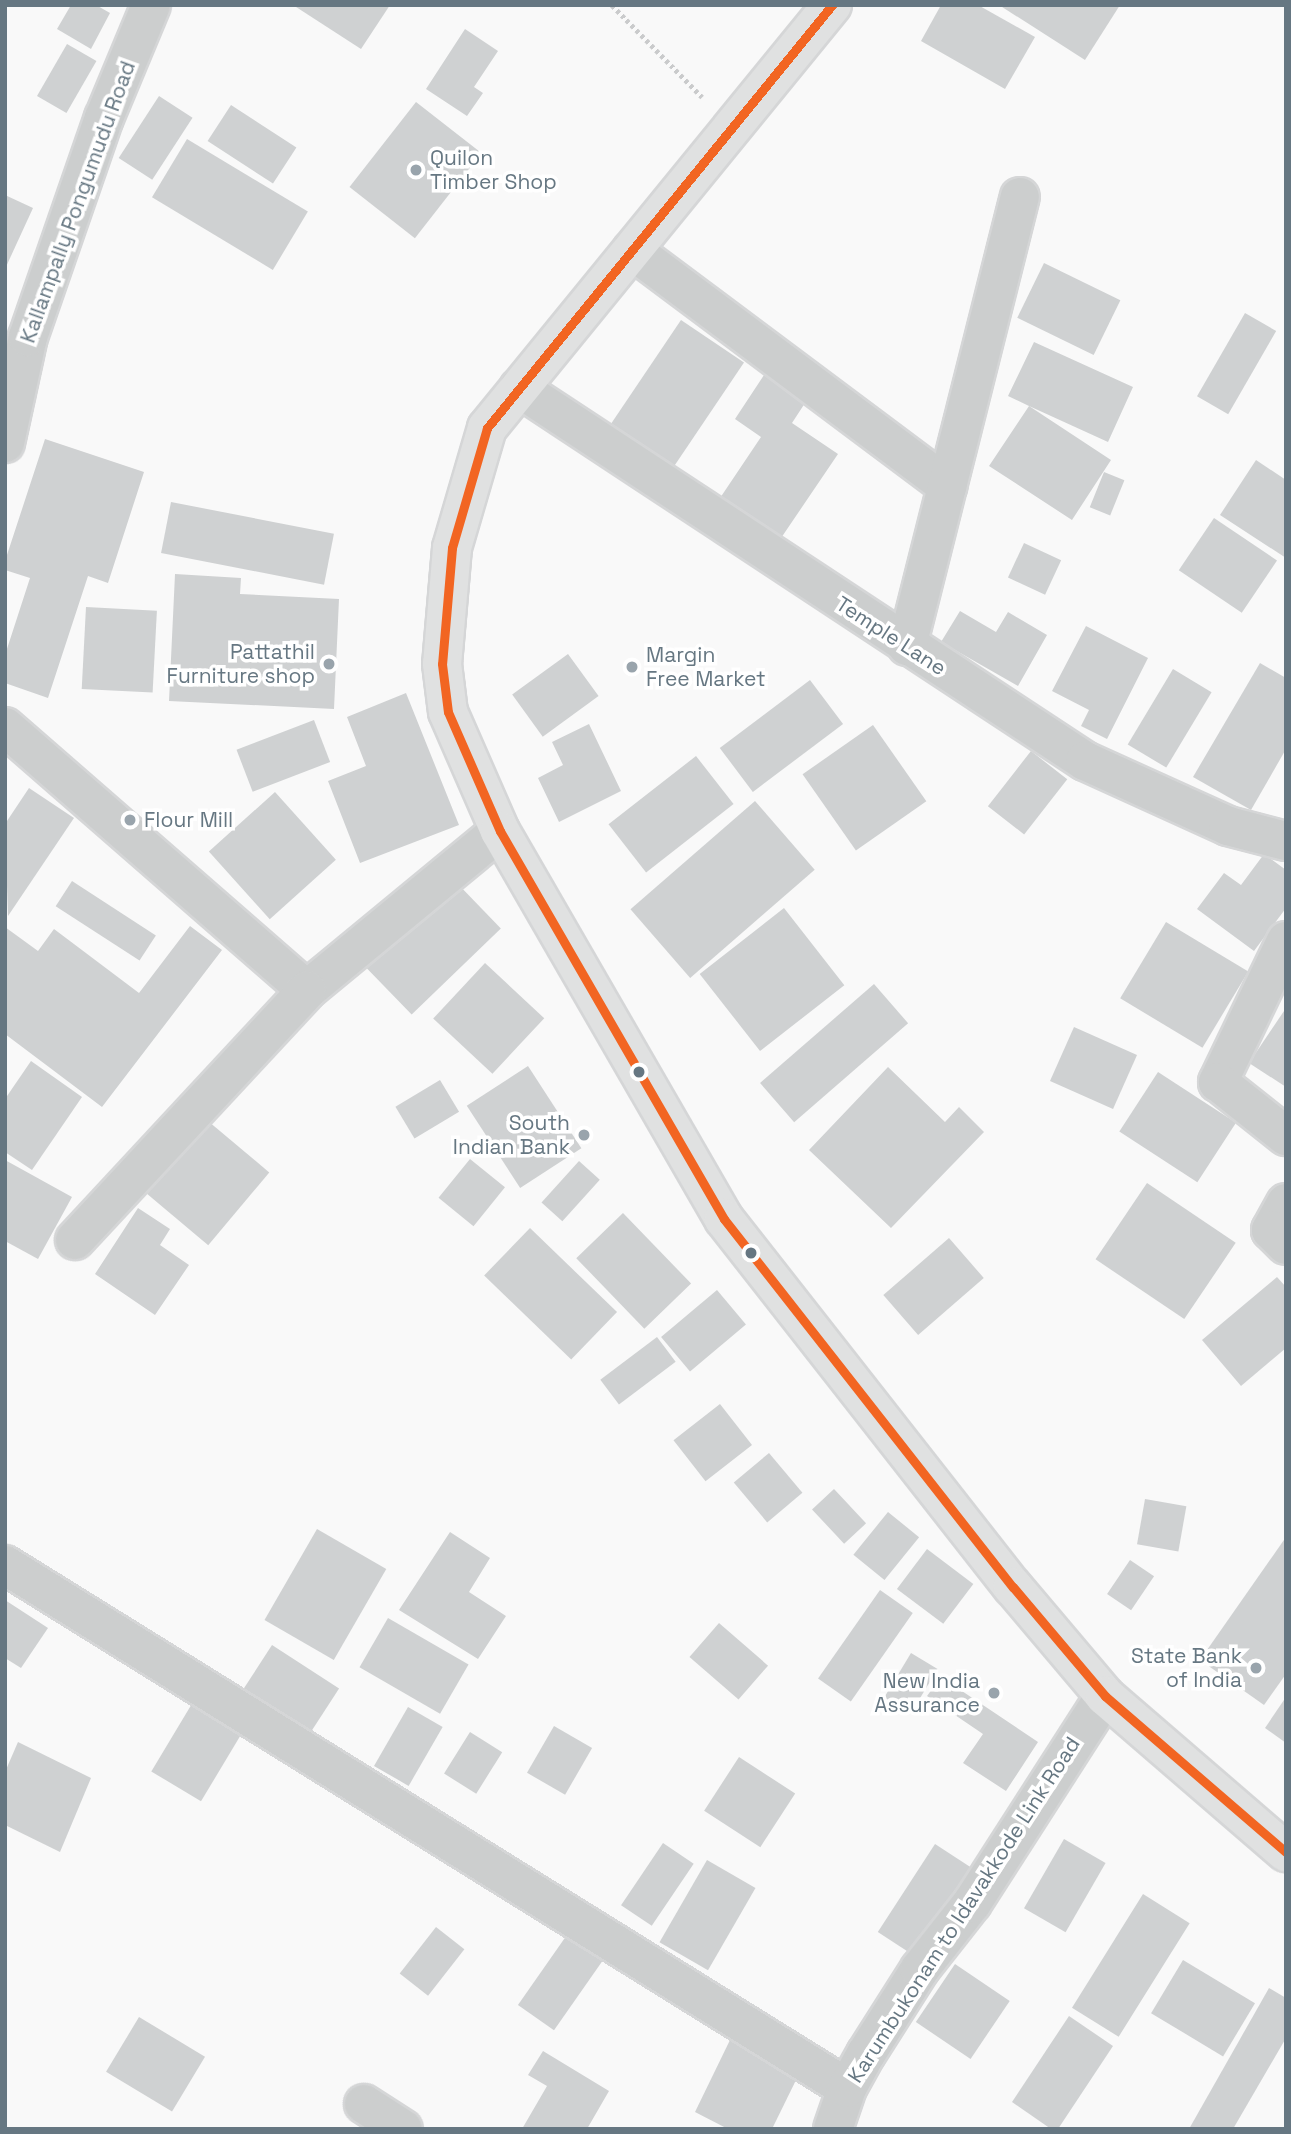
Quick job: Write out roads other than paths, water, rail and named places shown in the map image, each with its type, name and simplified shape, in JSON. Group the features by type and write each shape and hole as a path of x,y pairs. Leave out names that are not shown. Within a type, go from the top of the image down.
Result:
{"main road":[{"path":"832,5 487,428 452,548 442,664 448,712 500,831 724,1219 1013,1587 1105,1696 1286,1852"}],"street":[{"name":"Kallampally Pongumudu Road","path":"5,443 28,337 104,118 151,5"},
{"path":"906,646 1020,197"},
{"path":"632,250 947,486"},
{"name":"Temple Lane","path":"519,388 906,646 1085,761 1228,826 1286,841"},
{"path":"8,736 307,990"},
{"path":"75,1240 307,990 500,831"},
{"path":"1286,941 1218,1083 1286,1136"},
{"path":"1286,1203 1271,1230 1286,1245"},
{"path":"5,1565 847,2088"},
{"name":"Karumbukonam to Idavakkode Link Road","path":"833,2129 847,2088 920,1969 972,1903 1105,1696"},
{"path":"364,2105 403,2129"}],"place":[{"name":"Quilon Timber Shop","path":"416,170"},
{"name":"Pattathil Furniture shop","path":"329,664"},
{"name":"Margin Free Market","path":"632,667"},
{"name":"Flour Mill","path":"130,820"},
{"name":"South Indian Bank","path":"584,1135"},
{"name":"State Bank of India","path":"1256,1668"},
{"name":"New India Assurance","path":"994,1693"}]}
